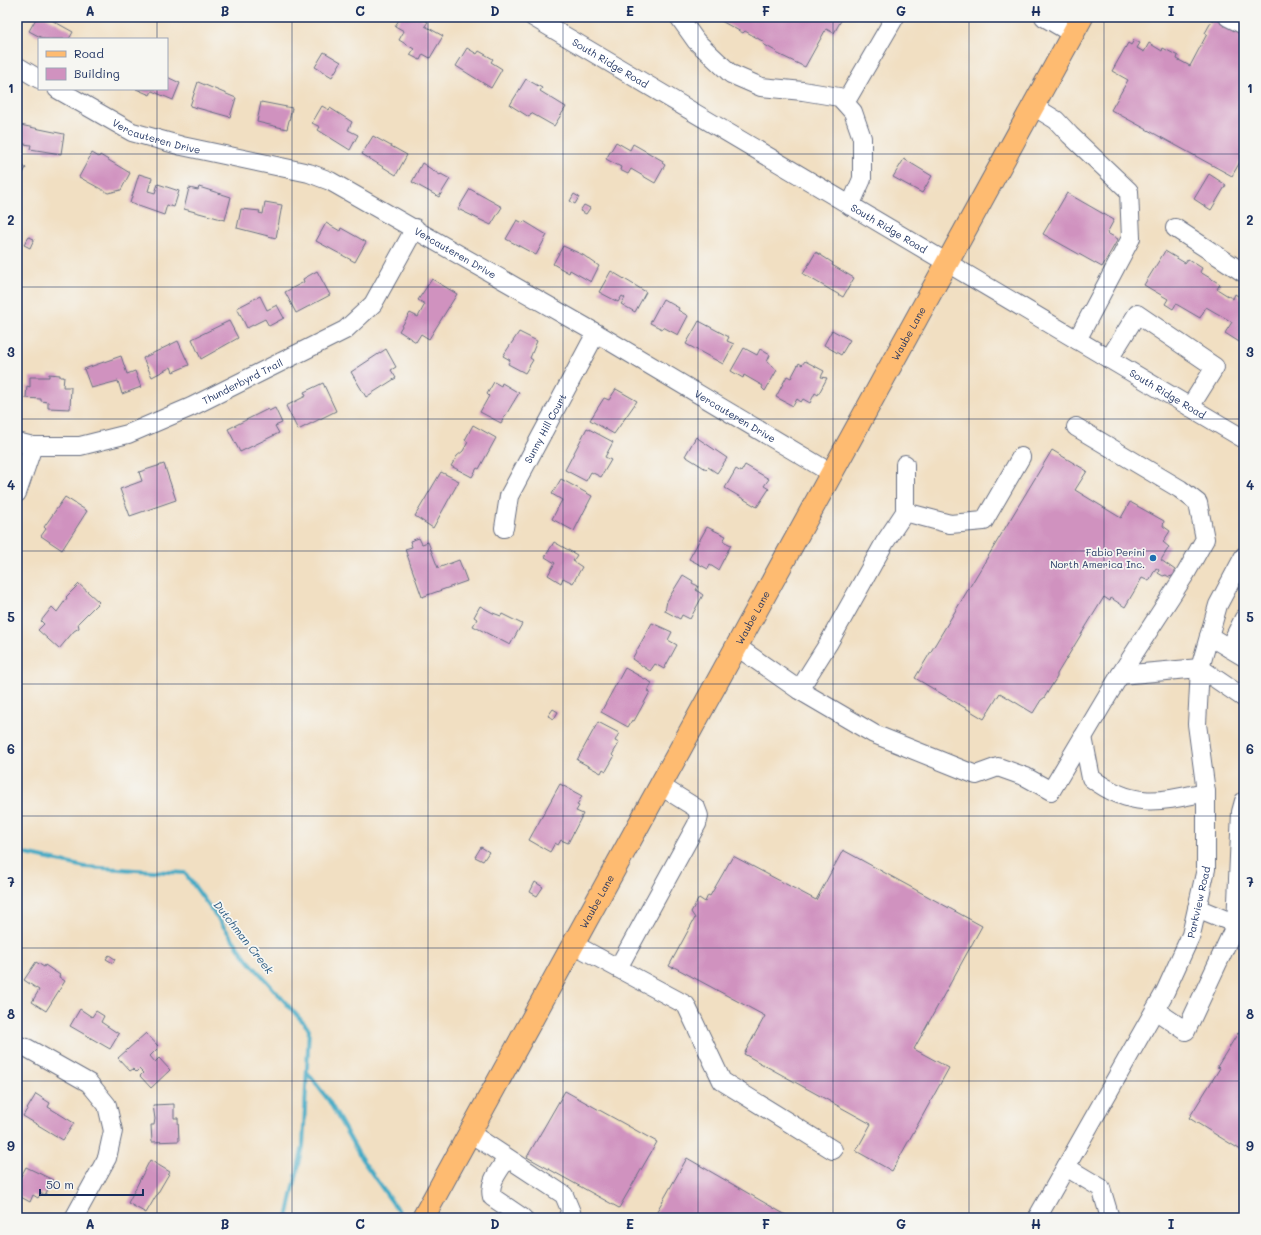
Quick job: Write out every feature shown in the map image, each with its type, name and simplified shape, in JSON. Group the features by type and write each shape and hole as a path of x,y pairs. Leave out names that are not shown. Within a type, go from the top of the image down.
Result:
{"main road":[{"name":"Waube Lane","path":"423,1218 659,786 1078,26"}],"street":[{"name":"South Ridge Road","path":"533,17 1244,439"},
{"path":"678,17 696,41 730,74 761,87 803,91 839,98 845,103 853,112 862,138 862,179 850,206"},
{"path":"845,103 895,17"},
{"path":"1044,17 1078,26"},
{"path":"1228,17 1244,25"},
{"path":"17,66 38,77"},
{"name":"Vercauteren Drive","path":"59,90 132,132 182,146 309,173 330,181 415,228 596,333 831,473"},
{"path":"1033,106 1056,120 1129,191 1131,238 1078,340"},
{"name":"Thunderbyrd Trail","path":"25,444 80,446 128,434 191,407 345,330 373,304 415,228"},
{"path":"1175,228 1244,273"},
{"path":"1109,359 1137,314 1215,367 1190,407"},
{"name":"Sunny Hill Court","path":"504,528 509,496 596,333"},
{"path":"736,646 799,690 874,734 976,775 998,767 1026,777 1051,791 1120,675 1186,573 1204,539 1198,503 1180,489 1076,427"},
{"path":"17,493 25,444"},
{"path":"905,512 950,524 984,521 1021,457"},
{"path":"799,690 828,644 885,542 905,512 905,464"},
{"name":"Parkview Road","path":"1037,1218 1165,992 1191,936 1206,869 1206,792 1197,724 1200,668 1218,605 1244,557"},
{"path":"1229,648 1244,618"},
{"path":"1209,636 1244,657"},
{"path":"1120,675 1200,668 1244,698"},
{"path":"1083,737 1091,778 1106,789 1131,799 1163,802 1206,792"},
{"path":"618,968 697,824 698,816 696,808 659,786"},
{"path":"1155,1010 1186,1031 1236,924 1241,812 1244,801"},
{"path":"1197,908 1236,924"},
{"path":"573,944 686,1005 722,1082 833,1150"},
{"path":"17,1045 27,1048 89,1083 107,1105 113,1131 107,1158 74,1218"},
{"path":"470,1133 564,1195 569,1202 571,1212 567,1218"},
{"path":"508,1158 492,1182 490,1190 492,1197 523,1218"},
{"path":"1066,1167 1101,1188 1110,1218"}],"building":[{"path":"37,17 46,17 73,32 70,38 42,38 29,31"},
{"path":"401,17 420,17 428,22 425,26 443,36 430,58 423,54 420,60 410,55 414,49 399,40 404,31 395,26"},
{"path":"714,17 843,17 834,33 826,29 805,67 776,53 777,52 763,44 764,42 745,31 743,33"},
{"path":"1214,17 1217,17 1244,32 1244,155 1232,176 1111,110 1128,80 1112,71 1128,43 1131,45 1134,40 1140,43 1137,48 1144,52 1149,43 1162,51 1163,48 1178,56 1177,59 1190,66"},
{"path":"467,48 477,54 479,51 493,59 491,62 502,69 491,88 456,66"},
{"path":"324,52 341,62 332,77 315,67"},
{"path":"168,77 180,83 173,100 152,91 150,95 138,90 168,90"},
{"path":"526,79 542,88 540,91 566,107 554,126 531,113 529,117 510,105"},
{"path":"198,82 236,98 230,117 190,106"},
{"path":"261,102 292,108 287,129 257,122"},
{"path":"322,106 329,110 330,108 352,122 348,130 358,135 350,150 318,130 320,127 312,123"},
{"path":"20,125 64,134 61,154 30,149 31,145 17,143"},
{"path":"373,136 407,155 396,175 362,154"},
{"path":"616,142 630,150 633,144 663,161 662,163 665,165 655,183 631,169 628,174 620,170 621,167 606,159"},
{"path":"92,153 99,157 100,155 130,173 121,190 108,193 79,177"},
{"path":"904,159 932,176 922,193 893,177"},
{"path":"17,162 26,168 17,184"},
{"path":"422,163 440,175 441,174 450,179 439,197 412,182"},
{"path":"139,174 152,178 148,191 155,193 158,184 179,191 174,207 167,205 164,215 130,203"},
{"path":"1209,174 1226,185 1211,210 1194,199"},
{"path":"199,187 231,197 225,220 184,209 189,188 198,190"},
{"path":"470,189 502,207 491,225 458,209"},
{"path":"1067,193 1114,220 1107,233 1118,239 1102,267 1043,234"},
{"path":"574,194 579,197 575,204 570,201"},
{"path":"265,202 282,205 276,238 237,228 241,209 260,211 259,213 263,214"},
{"path":"584,205 590,208 586,214 580,211"},
{"path":"517,220 523,223 524,221 547,235 536,255 506,239"},
{"path":"326,223 340,231 341,228 366,242 355,262 316,241"},
{"path":"29,237 34,239 30,248 24,245"},
{"path":"563,246 583,255 599,266 591,282 570,270 569,273 553,264"},
{"path":"1165,251 1185,263 1188,259 1202,268 1200,272 1220,284 1217,289 1233,299 1235,294 1244,300 1241,304 1244,306 1244,345 1225,333 1232,322 1206,307 1200,318 1176,304 1173,309 1165,304 1168,299 1144,285"},
{"path":"816,252 833,263 832,265 854,278 843,297 803,274"},
{"path":"317,271 330,295 296,313 285,292 304,282 303,279"},
{"path":"611,271 646,292 635,312 621,304 625,298 622,296 618,302 599,292"},
{"path":"432,279 457,294 429,339 421,334 416,342 399,331 410,313 418,317 425,304 418,300"},
{"path":"260,296 267,310 277,305 284,318 269,326 265,319 247,328 237,308"},
{"path":"663,299 679,308 678,310 688,316 678,335 663,327 662,329 650,323"},
{"path":"229,321 238,338 201,359 192,339"},
{"path":"699,321 729,337 727,341 734,344 723,364 686,344"},
{"path":"832,330 850,340 841,355 824,345"},
{"path":"519,332 537,341 530,358 533,360 525,373 508,364 510,360 503,356"},
{"path":"178,341 189,365 173,372 171,367 152,377 143,358"},
{"path":"744,348 757,355 760,349 770,355 767,362 777,370 765,391 762,388 763,386 744,375 743,378 731,371"},
{"path":"386,349 396,367 391,370 396,378 366,397 351,372"},
{"path":"121,356 127,374 135,371 141,387 122,394 118,381 91,388 84,369"},
{"path":"805,361 824,371 821,377 827,378 818,395 815,393 810,403 803,399 801,402 797,399 793,406 776,397 787,376 791,378 799,363 802,365"},
{"path":"49,374 64,377 63,387 71,387 70,409 48,408 48,402 41,401 41,399 26,398 27,386 30,387 30,377 49,377"},
{"path":"494,382 501,386 502,383 519,393 501,423 480,412 489,396 487,394"},
{"path":"323,383 336,411 298,430 286,406 306,396 304,392"},
{"path":"616,389 637,401 614,434 590,420 604,398 609,400"},
{"path":"275,408 282,423 275,426 279,433 240,452 228,429 268,409 269,411"},
{"path":"473,425 496,438 479,469 477,468 472,477 451,466 468,442 465,440"},
{"path":"587,428 613,442 605,457 611,460 601,477 591,472 586,481 565,470"},
{"path":"696,437 727,458 717,473 708,467 706,469 685,456"},
{"path":"1052,450 1087,471 1075,490 1121,518 1130,502 1164,521 1163,526 1170,531 1163,542 1169,547 1161,560 1175,570 1175,575 1169,577 1166,575 1163,576 1158,573 1159,570 1156,568 1149,581 1142,578 1125,607 1111,598 1110,601 1104,597 1057,674 1057,677 1033,713 1000,693 984,719 915,678"},
{"path":"164,464 176,500 130,516 120,489 142,481 139,472"},
{"path":"745,465 769,479 764,486 769,489 757,507 725,488 736,469 741,472"},
{"path":"441,472 459,481 433,528 415,516"},
{"path":"561,479 592,496 574,531 552,519 562,500 552,494"},
{"path":"65,497 87,511 62,550 41,536 46,529 44,527"},
{"path":"707,527 726,536 723,541 731,545 718,570 710,565 708,569 689,559"},
{"path":"419,538 422,544 428,542 438,568 459,560 467,581 422,597 405,549 412,547 410,541"},
{"path":"554,542 577,555 573,561 582,567 573,583 563,578 561,583 548,575 555,563 545,557"},
{"path":"683,575 698,586 696,590 703,595 690,619 682,615 680,619 665,611 667,601"},
{"path":"79,584 99,602 78,623 79,628 74,631 59,649 38,630 44,624 41,621 52,607 57,612 67,598 66,597"},
{"path":"480,606 501,616 502,614 522,624 510,645 473,626 477,619 474,617"},
{"path":"652,623 672,632 668,640 677,645 664,669 655,664 650,671 632,659"},
{"path":"625,668 652,683 648,691 650,692 634,721 632,720 628,727 601,712"},
{"path":"553,709 558,712 554,719 548,716"},
{"path":"598,722 619,733 615,741 619,743 612,755 614,757 606,771 603,769 601,773 577,760"},
{"path":"560,784 582,796 577,805 579,806 576,811 583,814 568,843 561,840 558,845 555,843 550,852 529,840"},
{"path":"481,847 489,852 483,861 475,857"},
{"path":"843,850 982,926 914,1049 949,1068 892,1171 856,1151 871,1124 744,1054 765,1016 674,967 669,966 695,918 691,912 699,898 705,902 708,895 710,896 733,856 816,900"},
{"path":"535,882 543,887 537,896 530,892"},
{"path":"109,955 115,959 113,963 106,959"},
{"path":"36,962 44,967 45,965 60,975 59,977 65,981 46,1011 32,1002 39,990 24,980"},
{"path":"80,1009 92,1017 96,1011 104,1016 101,1022 119,1034 110,1049 70,1026"},
{"path":"1244,1029 1244,1152 1189,1118 1220,1068 1217,1067 1238,1033 1241,1035"},
{"path":"146,1033 159,1047 150,1056 155,1062 159,1058 170,1070 151,1088 140,1076 143,1073 139,1069 136,1072 133,1069 130,1071 118,1058"},
{"path":"565,1091 657,1142 619,1208 527,1157"},
{"path":"36,1094 50,1103 48,1107 74,1123 63,1140 23,1116"},
{"path":"174,1104 174,1118 178,1118 179,1141 152,1142 151,1125 154,1125 155,1119 153,1105"},
{"path":"687,1158 791,1218 653,1218"},
{"path":"150,1160 170,1172 146,1213 128,1203"},
{"path":"26,1167 53,1180 45,1195 41,1193 38,1198 33,1195 30,1202 17,1195 17,1179 19,1180"}],"waterway":[{"name":"Dutchman Creek","path":"17,852 85,867 185,873 247,959 309,1029 303,1146 287,1218"},
{"path":"307,1072 329,1101 361,1158 399,1212"}],"place":[{"name":"Fabio Perini North America Inc.","path":"1153,558"}]}
